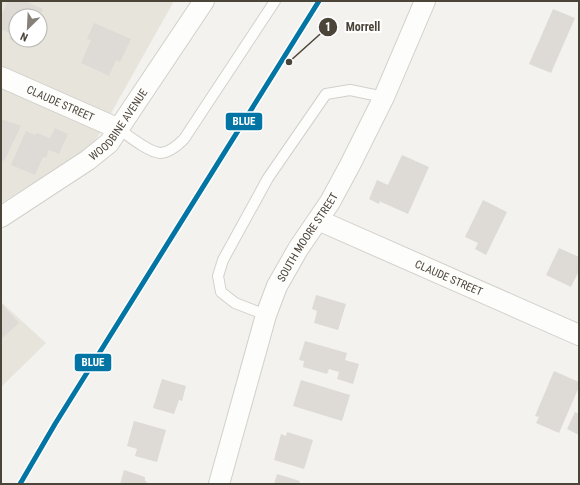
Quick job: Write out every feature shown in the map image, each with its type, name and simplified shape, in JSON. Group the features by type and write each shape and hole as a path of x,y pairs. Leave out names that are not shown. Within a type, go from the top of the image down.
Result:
{"street":[{"name":"WOODBINE AVENUE","path":"1,217 88,160 109,143 204,1"},
{"name":"SOUTH MOORE STREET","path":"219,484 266,315 277,286 298,249 330,202 350,165 384,97 425,1"},
{"name":"CLAUDE STREET","path":"1,77 119,129"},
{"name":"CLAUDE STREET","path":"318,220 579,335"}],"lane":[{"path":"119,129 150,150 160,153 173,148 184,139 275,1"},
{"path":"266,315 235,303 221,292 218,276 223,260 268,178 326,94 350,90 384,97"}],"shaded area":[{"path":"1,1 174,1 92,147 1,203"},
{"path":"1,302 46,343 1,387"}],"building":[{"path":"8,1 25,1 41,8 8,8 8,32 1,29 1,16"},
{"path":"553,9 575,18 551,73 529,64"},
{"path":"94,23 131,39 120,62 116,60 109,76 81,63 91,40 87,39"},
{"path":"1,119 21,126 4,161 1,160"},
{"path":"55,128 68,134 59,154 49,150 46,158 43,157 35,175 11,165 26,131 35,135 37,133 50,138"},
{"path":"402,155 429,167 408,214 381,202 381,200 379,204 369,199 377,180 388,185"},
{"path":"483,200 507,212 486,255 475,249 478,243 465,237"},
{"path":"559,248 579,257 579,271 571,287 546,275"},
{"path":"316,295 346,304 338,330 314,323 317,311 312,309"},
{"path":"1,303 19,323 1,339"},
{"path":"305,341 347,353 345,360 359,364 353,384 337,379 339,372 329,369 327,374 303,367 304,361 299,360"},
{"path":"554,371 579,382 579,387 559,433 536,423 539,417 535,416"},
{"path":"162,379 186,386 182,401 179,400 174,414 153,408"},
{"path":"301,380 350,395 342,421 293,406"},
{"path":"575,412 579,414 579,435 567,429"},
{"path":"134,421 166,430 157,462 135,456 137,449 127,446"},
{"path":"287,432 313,440 304,469 274,460 281,434 286,436"},
{"path":"124,470 145,477 145,481 147,481 146,484 120,484"},
{"path":"277,474 300,481 299,484 274,484"}],"transit line":[{"name":"BLUE","path":"20,484 55,424 319,1"}],"place":[{"name":"Morrell","path":"289,62"}]}
